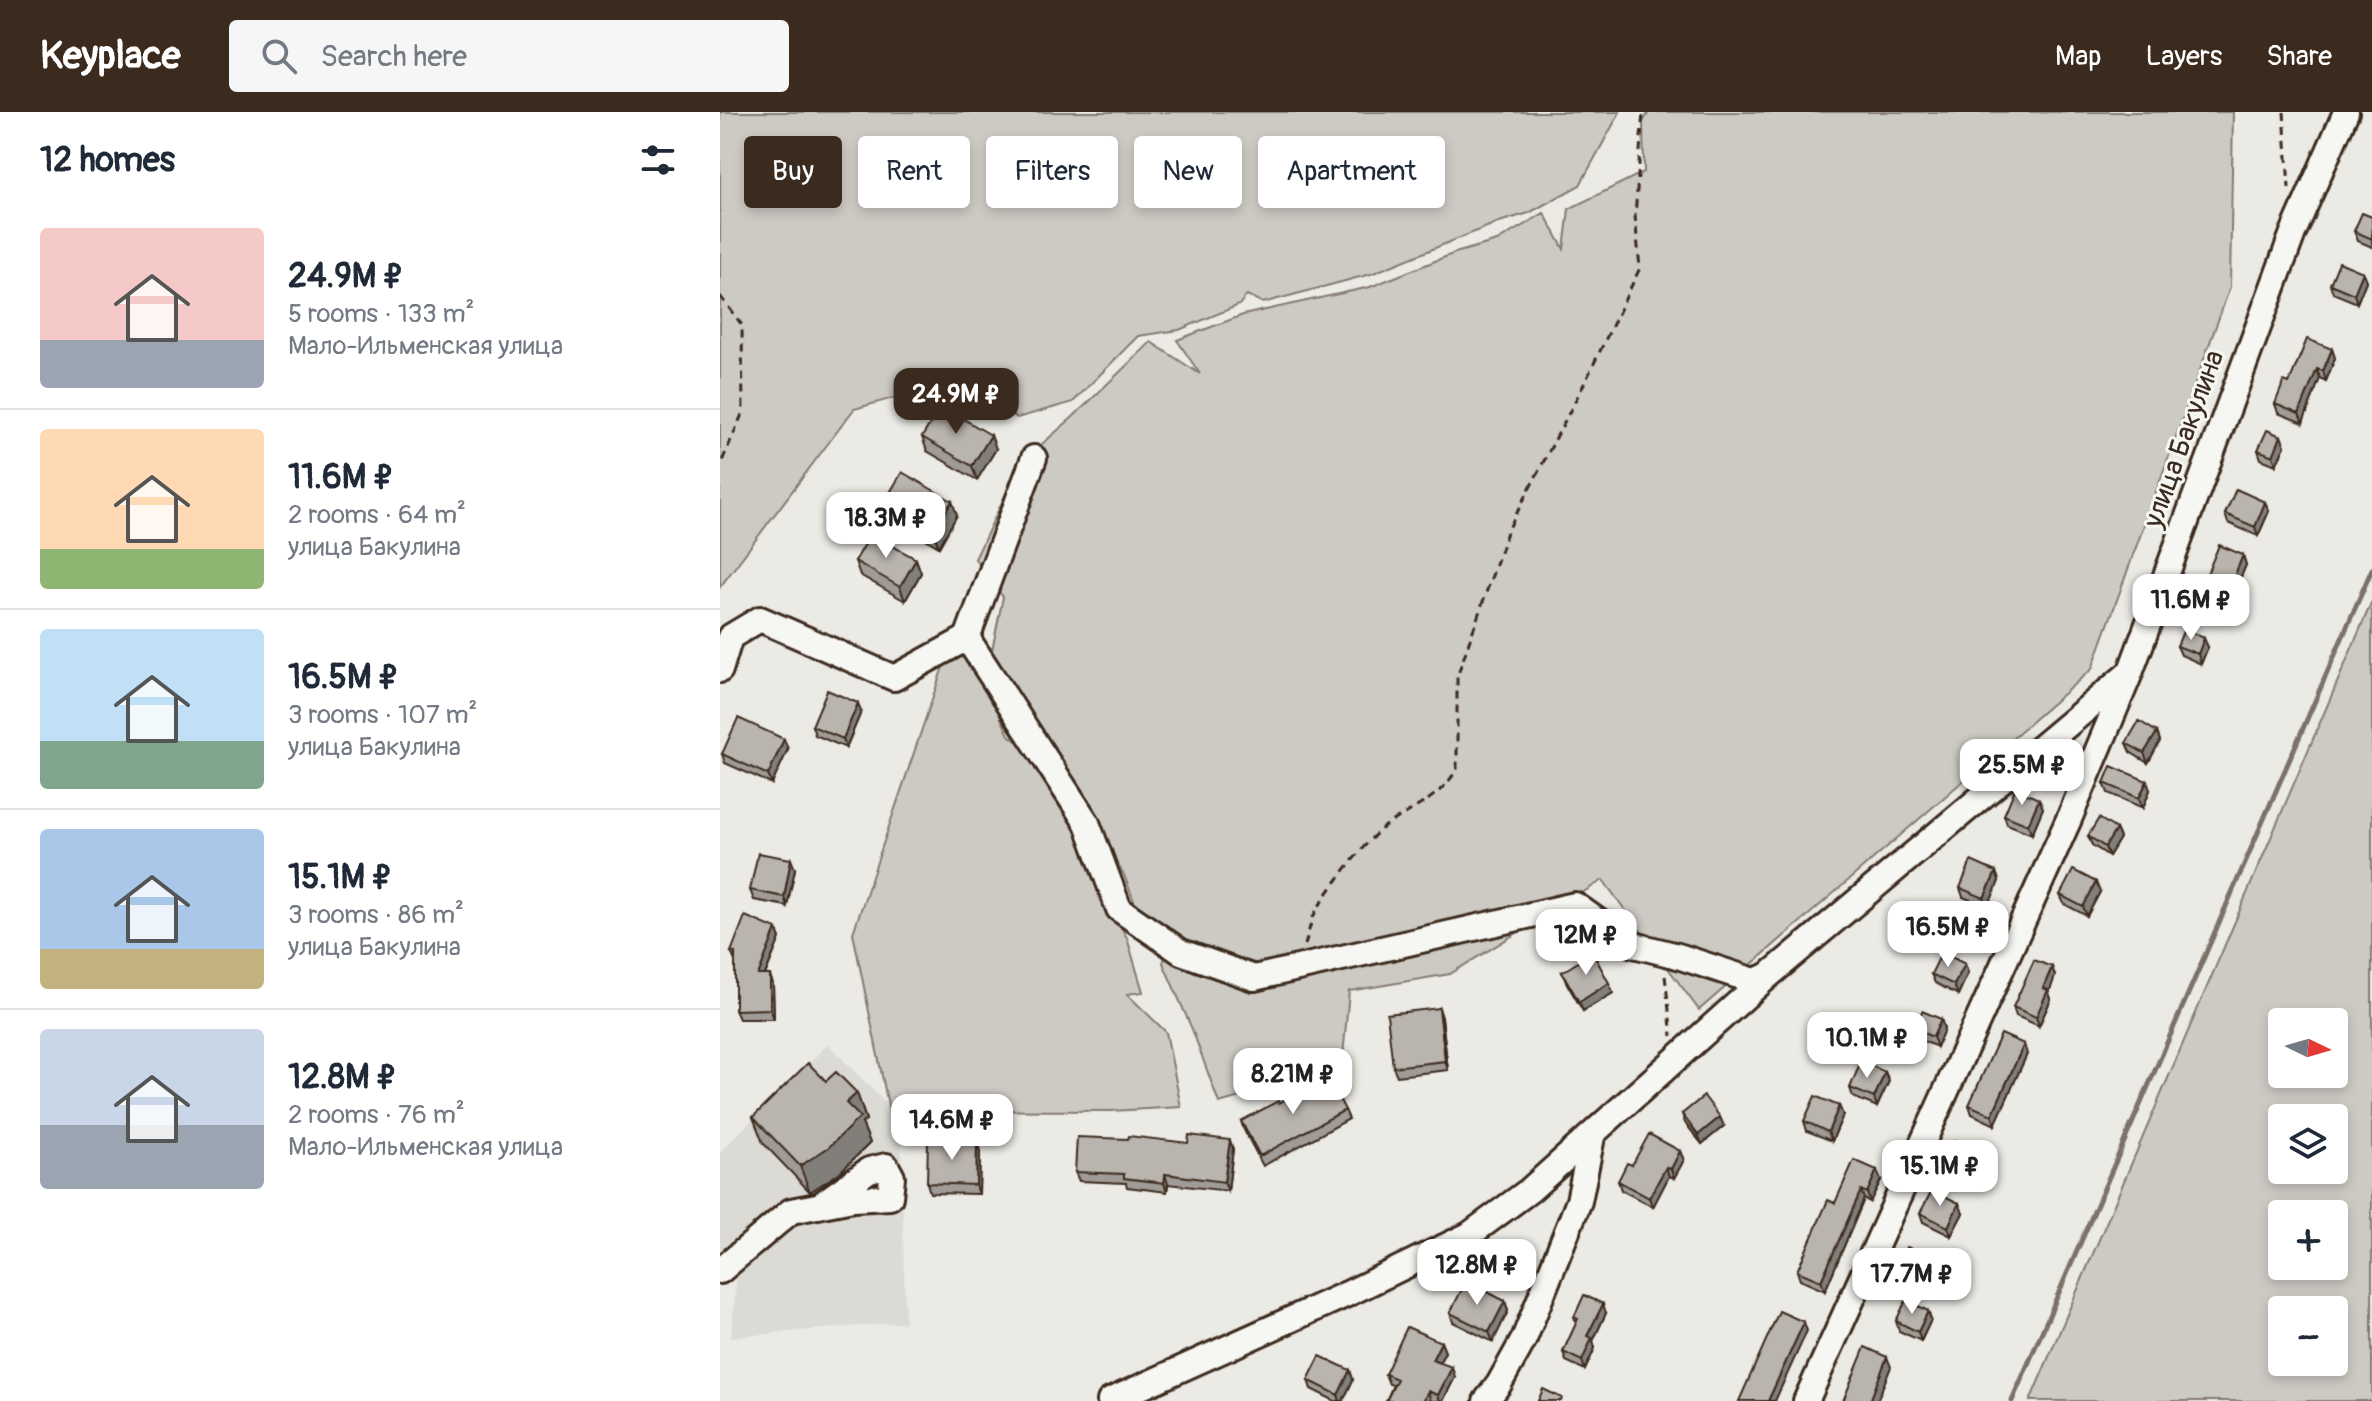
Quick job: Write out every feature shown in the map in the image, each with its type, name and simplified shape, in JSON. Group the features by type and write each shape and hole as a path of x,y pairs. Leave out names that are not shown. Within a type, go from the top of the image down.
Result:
{"street":[{"name":"улица Бакулина","path":"1806,1401 2069,819 2130,673 2293,233 2346,112"},
{"path":"720,670 730,637 760,619 894,678 967,638 1034,458"},
{"path":"967,638 1087,823 1119,909 1181,952 1254,978 1575,905 1630,944 1754,981 1768,976"},
{"path":"1110,1401 1469,1235 1530,1190 1768,976 2130,673"},
{"path":"1486,1401 1524,1339 1579,1201 1592,1137"},
{"path":"720,1271 791,1211 819,1206"}],"path":[{"path":"1298,969 1314,916 1340,877 1381,829 1429,800 1450,781 1457,769 1457,677 1507,532 1640,268 1635,216 1643,112"},
{"path":"2284,112 2289,188"},
{"path":"720,296 742,325 743,412 720,466"},
{"path":"1661,952 1670,996 1674,1062"}],"shaded area":[{"path":"720,112 1620,112 1580,185 1529,213 1499,222 1371,274 1263,303 1247,295 1239,305 1179,330 1138,336 1073,402 1017,418 957,380 854,409 720,587"},
{"path":"1649,112 2233,112 2230,287 2092,669 1699,1010 1603,880 1450,974 1349,991 1342,1068 1219,1103 1192,1029 1163,963 1171,941 1145,930 1124,875 1081,804 1084,857 1127,938 1143,992 1127,994 1166,1032 1181,1107 1111,1111 889,1110 853,933 947,655 982,660 987,688 1009,735 1069,784 990,660 1003,597 975,559 1021,462 1151,342 1200,374 1177,340 1243,315 1370,287 1455,253 1497,241 1544,213 1564,249 1569,209 1644,172 1643,122"},
{"path":"2372,601 2372,1401 2030,1401"},
{"path":"828,1044 901,1119 905,1322 731,1337 737,1275 720,1256 720,1152"}],"building":[{"path":"2362,213 2372,217 2372,239 2354,231"},
{"path":"2339,262 2363,272 2354,294 2330,284"},
{"path":"2307,339 2332,349 2323,371 2317,369 2299,414 2275,404 2284,381 2289,383"},
{"path":"941,406 991,435 972,466 922,437"},
{"path":"2267,430 2281,436 2273,456 2258,450"},
{"path":"902,472 952,501 933,533 884,503"},
{"path":"2236,489 2265,502 2255,527 2225,514"},
{"path":"871,534 916,559 900,587 855,561"},
{"path":"2219,545 2243,555 2229,589 2221,585 2211,609 2191,601 2198,584 2202,586"},
{"path":"2184,629 2204,638 2198,654 2177,646"},
{"path":"827,690 858,703 843,739 812,726"},
{"path":"738,718 784,739 768,775 722,754"},
{"path":"2139,721 2157,732 2144,753 2126,743"},
{"path":"2111,766 2147,781 2139,798 2104,783"},
{"path":"2015,789 2039,799 2028,825 2004,815"},
{"path":"2099,818 2116,829 2105,847 2088,836"},
{"path":"758,853 791,859 784,897 750,890"},
{"path":"1971,861 1996,872 1984,898 1960,888"},
{"path":"2073,870 2096,882 2083,907 2060,895"},
{"path":"745,916 776,929 758,975 770,975 770,1009 735,1010 735,953 731,952"},
{"path":"1942,952 1965,964 1954,985 1931,974"},
{"path":"1593,953 1609,983 1579,1002 1562,972"},
{"path":"2034,960 2052,967 2043,988 2048,990 2036,1017 2013,1007"},
{"path":"1439,1008 1445,1061 1393,1067 1387,1014"},
{"path":"1922,1011 1941,1019 1933,1037 1915,1030"},
{"path":"2001,1034 2024,1044 1992,1115 1969,1105"},
{"path":"1861,1061 1885,1072 1874,1098 1850,1088"},
{"path":"808,1063 826,1081 836,1072 857,1093 846,1103 860,1117 829,1147 800,1166 753,1117"},
{"path":"1328,1077 1345,1110 1260,1156 1241,1121"},
{"path":"1704,1096 1720,1117 1698,1135 1682,1114"},
{"path":"1815,1096 1839,1106 1828,1132 1804,1121"},
{"path":"1649,1134 1680,1151 1671,1169 1666,1167 1649,1198 1618,1181 1627,1163 1632,1165"},
{"path":"1189,1135 1230,1140 1224,1182 1165,1174 1164,1183 1124,1178 1124,1174 1075,1172 1077,1137 1128,1139 1129,1136 1188,1143"},
{"path":"928,1140 977,1142 976,1185 927,1183"},
{"path":"1954,1141 1976,1151 1966,1173 1944,1162"},
{"path":"1854,1160 1877,1170 1867,1193 1861,1190 1821,1281 1797,1271 1828,1200 1835,1203"},
{"path":"1932,1190 1959,1203 1948,1227 1920,1213"},
{"path":"1907,1247 1929,1258 1919,1279 1897,1269"},
{"path":"1466,1281 1505,1301 1489,1332 1450,1313"},
{"path":"1584,1295 1603,1304 1587,1336 1592,1338 1582,1361 1563,1352 1578,1319 1574,1317"},
{"path":"1906,1300 1928,1311 1918,1332 1896,1321"},
{"path":"1779,1311 1804,1322 1768,1401 1739,1401"},
{"path":"1407,1327 1441,1342 1432,1360 1452,1367 1438,1395 1428,1391 1423,1401 1386,1401 1397,1379 1385,1374"},
{"path":"1865,1347 1887,1357 1870,1401 1843,1401"},
{"path":"1320,1356 1350,1370 1338,1395 1308,1380"},
{"path":"1543,1389 1562,1398 1561,1401 1538,1401"}],"waterway":[{"path":"2012,1401 2372,569"}]}
